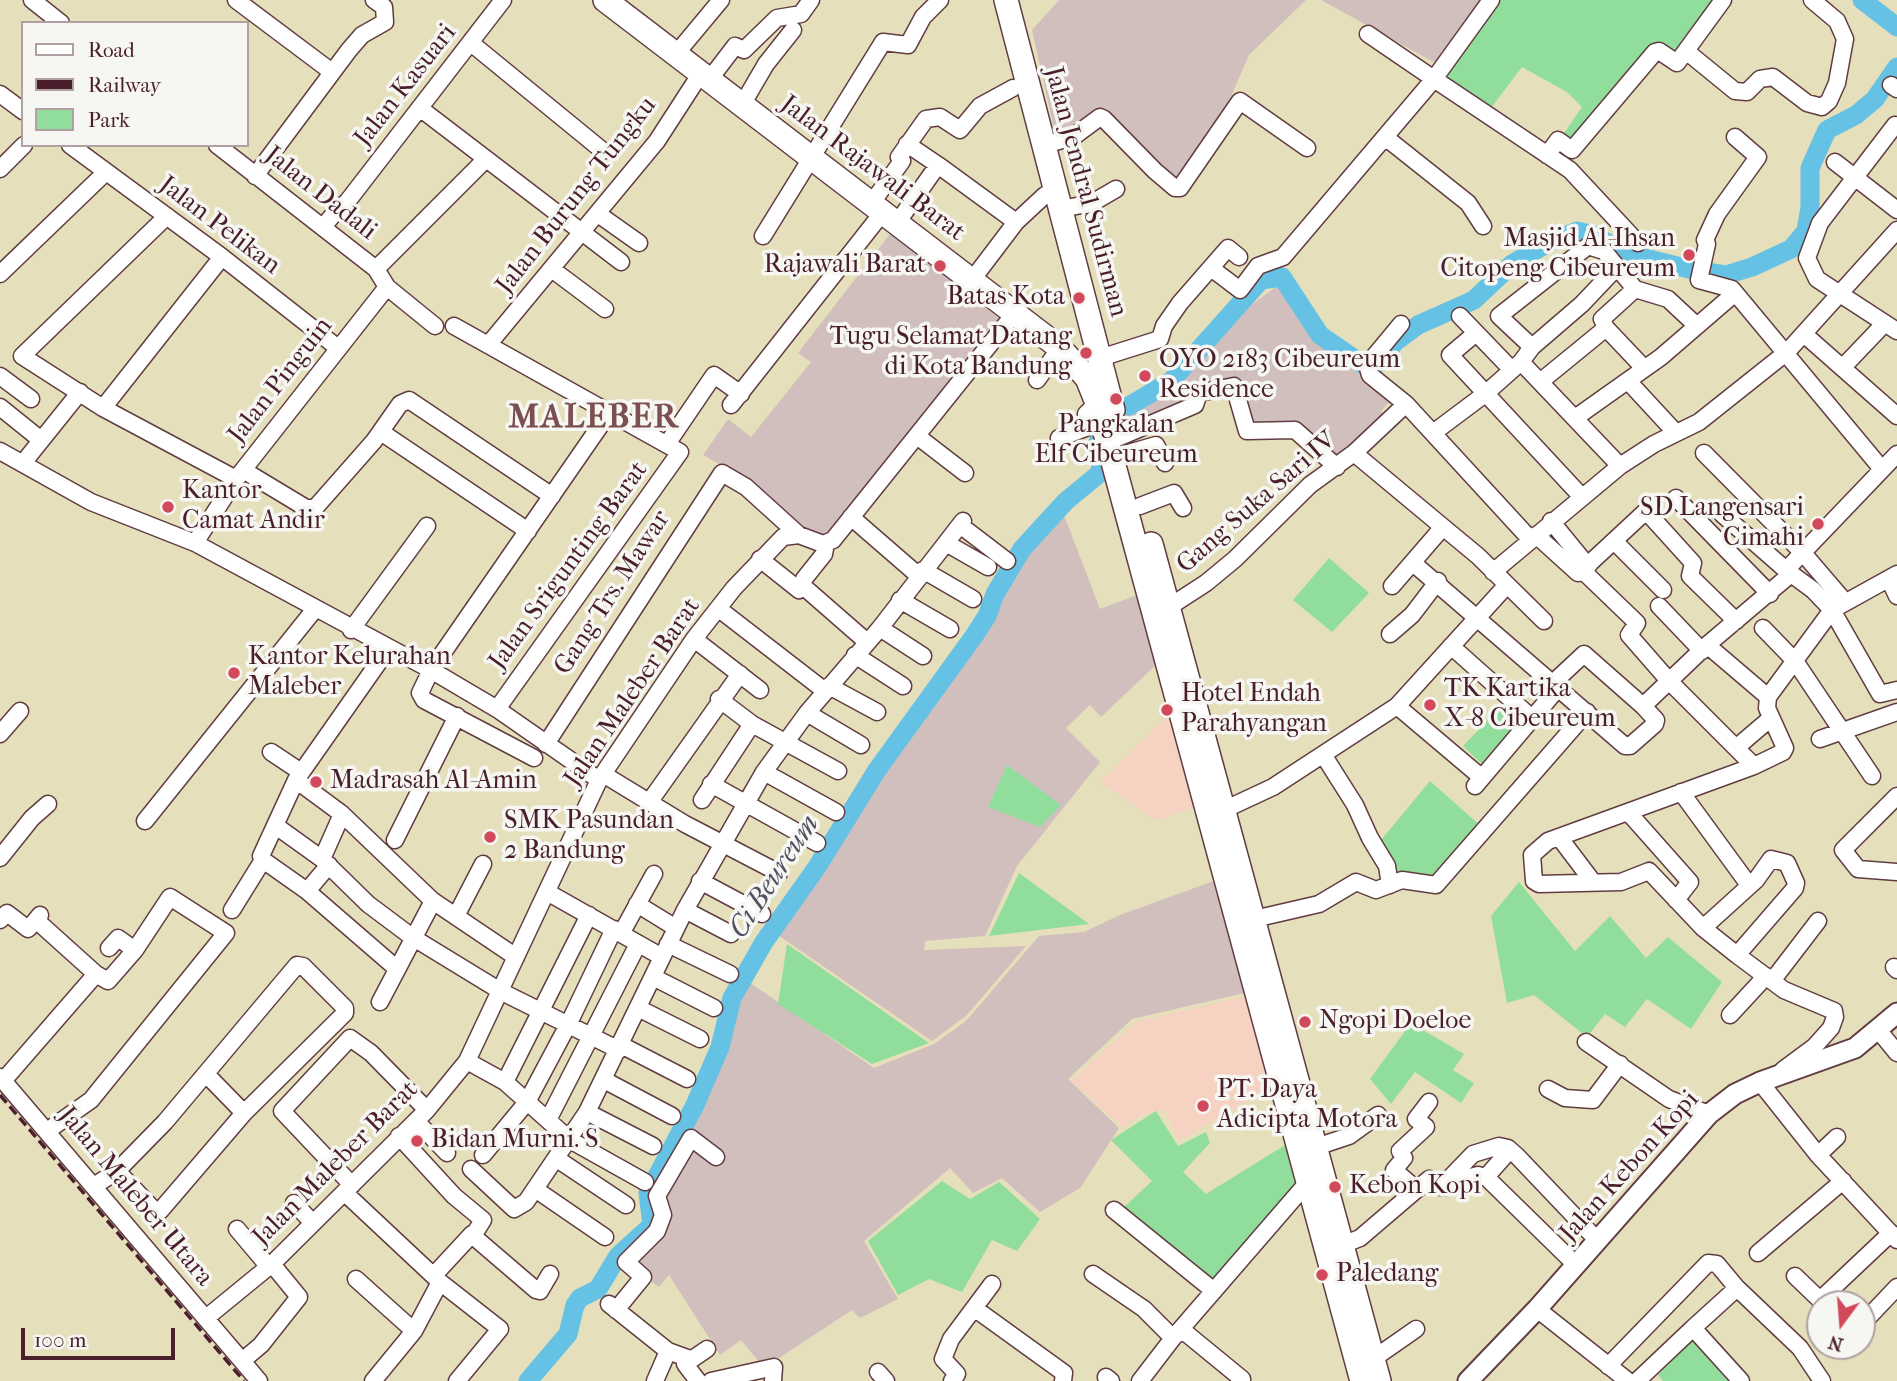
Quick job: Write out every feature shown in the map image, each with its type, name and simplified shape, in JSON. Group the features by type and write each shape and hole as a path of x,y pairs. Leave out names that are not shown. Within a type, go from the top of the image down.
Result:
{"highway":[{"name":"Jalan Rajawali Barat","path":"605,0 1060,348 1101,398"},
{"name":"Jalan Jendral Sudirman","path":"989,0 1013,88 1044,145 1079,325 1076,341 1060,348"},
{"name":"Jalan Jendral Sudirman","path":"1006,0 1027,111 1100,358 1101,398"},
{"path":"1101,398 1123,445 1169,607 1308,1182 1362,1381"},
{"path":"1101,398 1217,814 1254,919 1376,1370"}],"main road":[{"name":"Jalan Kebon Kopi","path":"1468,1381 1537,1309 1709,1114 1735,1094 1766,1080 1839,1056 1879,1031 1897,1013"}],"street":[{"path":"32,0 58,21"},
{"path":"236,0 332,72"},
{"path":"255,176 362,35 384,22 384,7 374,0"},
{"name":"Jalan Kasuari","path":"326,230 346,211 347,202 503,0"},
{"path":"676,54 720,0"},
{"name":"Jalan Burung Tungku","path":"488,345 553,270 705,77 735,46 744,50 777,18 801,14 811,0"},
{"path":"763,236 885,41 908,45 923,17 940,0"},
{"path":"1211,268 1240,290 1258,266 1283,257 1385,136 1411,110 1491,0"},
{"path":"1547,155 1558,140 1572,149 1655,52 1659,51 1677,63 1723,0"},
{"path":"1686,51 1735,91 1748,92 1760,79 1773,77 1807,103 1822,107 1829,102 1837,83 1845,38 1837,21 1812,0"},
{"path":"742,105 766,64 793,30"},
{"path":"1368,34 1570,170 1638,243"},
{"path":"471,43 603,151"},
{"path":"884,213 902,161 899,157 929,117 940,117 960,130 980,106 1013,88"},
{"path":"0,94 21,110"},
{"path":"1044,145 1073,136 1100,117 1155,171 1175,188 1180,188 1241,102 1307,148"},
{"path":"421,108 485,160 621,262"},
{"path":"1843,367 1891,327 1817,279 1807,258 1820,223 1895,125"},
{"path":"1385,136 1468,203 1483,226"},
{"path":"1735,137 1758,157 1717,214 1705,240 1699,280 1732,289 1881,468"},
{"path":"907,144 1016,222"},
{"path":"0,169 22,147"},
{"name":"Jalan Pelikan","path":"73,147 222,257 338,348"},
{"name":"Jalan Dadali","path":"219,147 376,269 387,287 435,326"},
{"path":"376,269 485,160"},
{"path":"1835,162 1897,211"},
{"path":"884,213 938,165"},
{"path":"0,274 106,172"},
{"path":"972,280 1016,222 1053,202 1092,202 1116,189"},
{"name":"Jalan Srigunting Barat","path":"497,709 674,448 714,375 736,399 884,213"},
{"path":"598,214 639,243"},
{"path":"167,216 22,354 24,358 103,408 306,508 315,508 381,432 400,404 411,400 552,496"},
{"path":"1493,572 1581,495 1620,466 1699,422 1787,352 1842,294 1891,249 1897,230"},
{"path":"1532,347 1499,316 1588,246 1602,250 1634,289 1668,299 1697,326"},
{"path":"1100,358 1160,339 1164,326 1228,248 1239,257"},
{"path":"103,408 222,257"},
{"path":"1433,433 1485,394 1516,366 1532,347 1582,304 1617,267"},
{"path":"553,270 605,309"},
{"name":"Jalan Pinguin","path":"195,543 239,475 387,287"},
{"path":"1634,289 1602,319 1606,328 1643,367"},
{"path":"1575,418 1628,381 1643,367 1661,357 1734,294"},
{"path":"799,535 826,543 833,540 1015,313"},
{"path":"1460,316 1476,333 1539,382 1620,466"},
{"path":"1401,324 1369,370 1406,404 1534,537 1578,573 1587,568 1646,511 1693,563 1690,576 1736,621"},
{"path":"454,326 674,448"},
{"path":"1539,382 1606,328"},
{"path":"1476,333 1450,355 1581,495"},
{"path":"1805,335 1896,411"},
{"path":"1037,380 1060,348"},
{"path":"0,376 31,399"},
{"path":"1628,381 1675,433"},
{"path":"1123,445 1195,405 1199,393 1234,386 1247,431 1295,430 1337,467"},
{"path":"23,463 80,393"},
{"path":"1059,438 1088,427 1086,414 1101,398"},
{"name":"Gang Suka Sari IV","path":"1169,607 1225,567 1310,485 1354,453 1406,404"},
{"path":"0,407 41,440"},
{"path":"534,758 420,695 431,670 610,413"},
{"path":"381,432 528,531"},
{"path":"916,436 965,473"},
{"path":"1123,445 1156,445 1165,463"},
{"path":"0,451 91,502 195,543 431,670 497,709 546,744 601,777 650,801 779,873"},
{"path":"1354,453 1443,527 1544,621"},
{"path":"1704,453 1803,553 1838,606 1880,694 1896,712 1820,739"},
{"path":"1643,706 1705,648 1770,594 1803,553 1897,454"},
{"name":"Gang Trs. Mawar","path":"546,744 658,568 724,472 799,535"},
{"path":"1140,506 1172,493 1183,508"},
{"path":"1676,498 1770,594"},
{"path":"1722,514 1788,572 1838,606"},
{"path":"851,517 921,573 973,599"},
{"path":"1551,521 1587,568 1637,623 1629,635 1670,682 1754,765"},
{"path":"471,1169 517,1210 557,1159 587,1112 700,881 764,772 807,713 880,628 961,524 1007,561"},
{"path":"351,629 426,526"},
{"path":"1392,586 1443,527"},
{"name":"Jalan Maleber Barat","path":"206,1318 271,1266 422,1115 467,1061 502,992 601,777 694,639 760,559 783,537 799,535"},
{"path":"1614,541 1705,648 1768,697"},
{"path":"804,579 824,554 826,543"},
{"path":"946,543 988,567"},
{"path":"760,559 799,590 804,586 867,642"},
{"path":"1396,706 1478,782 1533,719 1556,685 1584,654 1656,720 1655,724 1628,747 1556,685 1476,618 1438,581 1413,562"},
{"path":"1835,1290 1894,1237 1818,1155 1766,1080 1814,1047 1831,1028 1835,1017 1829,1007 1784,990 1737,955 1703,928 1652,873 1645,870 1621,882 1539,884 1534,881 1535,850 1559,837 1754,765 1785,750 1767,708 1768,697 1838,606 1893,577 1897,596"},
{"path":"1390,634 1412,615 1438,581"},
{"path":"1217,814 1324,756 1396,706 1506,586"},
{"path":"900,600 950,629"},
{"path":"145,821 315,609"},
{"path":"719,609 827,689 877,712"},
{"path":"880,628 923,656"},
{"path":"1763,628 1795,661 1872,776"},
{"path":"694,639 760,690"},
{"path":"1451,646 1533,719"},
{"path":"388,649 299,776 261,856 307,891 396,968"},
{"path":"855,655 903,686"},
{"path":"650,801 719,699 740,674"},
{"path":"1880,694 1897,690"},
{"path":"719,699 752,724 838,771"},
{"path":"0,734 20,711"},
{"path":"1254,919 1319,904 1356,882 1376,890 1402,880 1433,886 1438,884 1587,712"},
{"path":"807,713 861,745"},
{"path":"395,840 457,716"},
{"path":"1737,747 1771,718"},
{"path":"702,800 752,724"},
{"path":"271,752 342,814 433,901 516,957"},
{"path":"1324,756 1355,805 1370,838 1388,866 1390,885"},
{"path":"764,772 836,812"},
{"path":"711,785 817,843"},
{"path":"1681,792 1749,885"},
{"path":"1895,870 1858,869 1843,850 1897,796"},
{"path":"0,858 32,818 48,803"},
{"path":"1628,812 1690,883 1676,900"},
{"path":"307,891 325,862 342,814"},
{"path":"276,826 325,862 368,904 412,937 502,992 687,1079"},
{"path":"1559,837 1593,882"},
{"path":"1703,928 1749,885 1773,858 1787,863 1796,883 1737,955"},
{"path":"232,910 263,860"},
{"path":"456,916 483,864"},
{"path":"483,1155 527,1102 617,931 654,874"},
{"path":"700,881 762,914"},
{"path":"547,892 638,944 730,974"},
{"path":"0,920 6,913 28,929 38,918 96,974 108,981 135,950 170,897 226,933 91,1100 47,1131"},
{"path":"380,1002 433,901"},
{"path":"637,904 676,928"},
{"path":"685,910 731,934"},
{"path":"505,1082 589,915"},
{"path":"1730,1015 1769,978 1818,921"},
{"path":"108,948 118,938 135,950"},
{"path":"548,1120 638,944"},
{"path":"94,1186 117,1171 165,1122 297,965 303,966 346,1011 244,1113 158,1212 117,1171"},
{"path":"2,1079 96,974"},
{"path":"653,976 714,1008"},
{"path":"638,1008 700,1039"},
{"path":"1879,1031 1897,1053"},
{"path":"447,1153 422,1115 371,1053 350,1038 282,1111 348,1189 438,1278 500,1329 457,1381"},
{"path":"1587,1042 1669,1099 1709,1114"},
{"path":"467,1061 505,1082 570,1140 645,1182"},
{"path":"1548,1089 1565,1098 1594,1100 1620,1064"},
{"path":"206,1074 244,1113"},
{"name":"Jalan Maleber Utara","path":"2,1079 259,1381"},
{"path":"604,1080 672,1116"},
{"path":"1416,1189 1394,1170 1404,1158 1400,1151 1426,1127 1416,1119 1429,1102"},
{"path":"587,1112 653,1146"},
{"path":"1316,1147 1349,1136 1378,1115"},
{"path":"399,1136 454,1196 483,1220"},
{"path":"1818,1155 1837,1137"},
{"path":"690,1359 668,1351 612,1307 643,1276 626,1262 657,1231 663,1215 657,1196 691,1138 716,1157"},
{"path":"1441,1187 1473,1154 1499,1146 1513,1153 1598,1241"},
{"path":"1486,1177 1513,1153"},
{"path":"557,1159 626,1205"},
{"path":"1342,1245 1360,1238 1429,1179 1447,1188 1478,1175 1486,1177 1576,1265"},
{"path":"1758,1253 1843,1181"},
{"path":"1140,1381 1177,1333 1308,1182"},
{"path":"535,1189 606,1237"},
{"path":"373,1381 414,1331 438,1278 483,1220 505,1201"},
{"path":"294,1203 313,1223"},
{"path":"1114,1210 1214,1291"},
{"path":"237,1229 299,1297 261,1345 242,1361"},
{"path":"472,1234 536,1290 540,1291 550,1274"},
{"path":"1608,1366 1707,1263 1717,1264 1737,1288 1800,1348 1822,1381"},
{"path":"1093,1274 1242,1379"},
{"path":"1795,1276 1810,1290"},
{"path":"356,1279 414,1331"},
{"path":"960,1379 943,1359 951,1339 992,1284"},
{"path":"1876,1309 1897,1287"},
{"path":"1637,1381 1737,1288"},
{"path":"974,1308 1064,1373 1062,1381"},
{"path":"1537,1309 1629,1381"},
{"path":"1693,1328 1741,1381"},
{"path":"1376,1370 1416,1329"},
{"path":"698,1381 685,1364 707,1349"},
{"path":"655,1381 668,1351"},
{"path":"713,1381 774,1367 773,1381"}],"shaded area":[{"path":"1059,0 1306,0 1249,55 1219,124 1178,190 1102,116 1058,146 1032,30"},
{"path":"1321,0 1487,0 1439,65"},
{"path":"893,230 1004,323 840,527 818,539 797,528 730,470 703,455 728,419 751,437 811,362 798,353"},
{"path":"1277,286 1320,344 1392,399 1381,411 1389,419 1340,466 1293,423 1245,433 1236,386 1187,393 1170,417 1129,431 1125,410 1164,394 1242,312"},
{"path":"1062,510 1100,609 1145,592 1160,661 1101,717 1090,705 1066,728 1100,762 1017,866 985,936 925,941 924,950 1026,946 967,1015 932,1041 775,933 790,906 807,892 923,711 990,619 995,602 1015,567"},
{"path":"1178,706 1202,805 1156,820 1100,782"},
{"path":"1222,878 1249,992 1132,1019 1068,1079 1119,1128 1080,1188 1040,1212 1002,1178 973,1193 950,1168 864,1241 898,1299 860,1318 852,1310 764,1368 741,1340 720,1355 669,1275 659,1287 628,1265 661,1210 677,1151 746,980 874,1068 934,1044 966,1021 1039,936 1084,932 1120,915"},
{"path":"1250,995 1275,1084 1180,1141 1163,1109 1135,1118 1123,1127 1071,1081 1136,1022"}],"green space":[{"path":"1491,0 1715,0 1679,56 1658,46 1572,145 1560,139 1582,107 1567,92 1522,67 1488,112 1442,81"},
{"path":"1329,558 1369,593 1332,632 1293,600"},
{"path":"1506,701 1525,720 1484,766 1463,746"},
{"path":"1007,765 1061,805 1040,827 988,807"},
{"path":"1430,781 1483,828 1424,886 1389,890 1387,866 1372,851"},
{"path":"1019,873 1089,924 989,936"},
{"path":"1519,882 1575,951 1610,916 1646,958 1668,937 1722,982 1691,1029 1647,999 1625,1027 1605,1014 1587,1037 1534,995 1507,1003 1491,916"},
{"path":"787,944 929,1043 872,1064 778,1004"},
{"path":"1411,1023 1464,1054 1453,1070 1474,1083 1461,1103 1415,1072 1391,1104 1370,1079"},
{"path":"1156,1111 1178,1146 1206,1132 1210,1143 1183,1172 1206,1194 1290,1142 1301,1177 1212,1280 1122,1209 1152,1181 1111,1140"},
{"path":"942,1181 970,1199 999,1182 1040,1219 1017,1251 992,1240 962,1292 929,1279 898,1295 868,1241"},
{"path":"1691,1340 1729,1381 1663,1381 1658,1375"}],"waterway":[{"name":"Ci Beureum","path":"1862,0 1897,27"},
{"name":"Ci Beureum","path":"1129,406 1171,381 1261,280 1282,277 1320,335 1368,368 1383,360 1394,343 1418,325 1474,300 1512,264 1548,243 1577,231 1594,235 1625,253 1693,270 1726,275 1752,267 1791,249 1806,231 1810,207 1810,168 1827,130 1856,115 1875,99 1897,67"},
{"name":"Ci Beureum","path":"528,1381 568,1334 575,1305 580,1298 598,1289 618,1256 652,1225 648,1193 695,1105 720,1047 732,998 764,942 817,867 877,770 974,636 1022,549 1066,501 1100,473 1102,455 1098,442"}],"railway":[{"path":"0,1095 244,1381"}],"place":[{"name":"Masjid Al-Ihsan Citopeng Cibeureum","path":"1689,255"},
{"name":"Rajawali Barat","path":"940,266"},
{"name":"Batas Kota","path":"1079,298"},
{"name":"Tugu Selamat Datang di Kota Bandung","path":"1086,353"},
{"name":"OYO 2183 Cibeureum Residence","path":"1145,376"},
{"name":"Pangkalan Elf Cibeureum","path":"1116,399"},
{"name":"Kantor Camat Andir","path":"168,507"},
{"name":"SD Langensari Cimahi","path":"1818,524"},
{"name":"Kantor Kelurahan Maleber","path":"234,673"},
{"name":"TK Kartika X-8 Cibeureum","path":"1430,705"},
{"name":"Hotel Endah Parahyangan","path":"1167,710"},
{"name":"Madrasah Al-Amin","path":"316,782"},
{"name":"SMK Pasundan 2 Bandung","path":"490,837"},
{"name":"Ngopi Doeloe","path":"1305,1022"},
{"name":"PT. Daya Adicipta Motora","path":"1203,1106"},
{"name":"Bidan Murni. S","path":"417,1141"},
{"name":"Kebon Kopi","path":"1335,1187"},
{"name":"Paledang","path":"1322,1275"}],"district":[{"name":"MALEBER","path":"594,419"}]}
